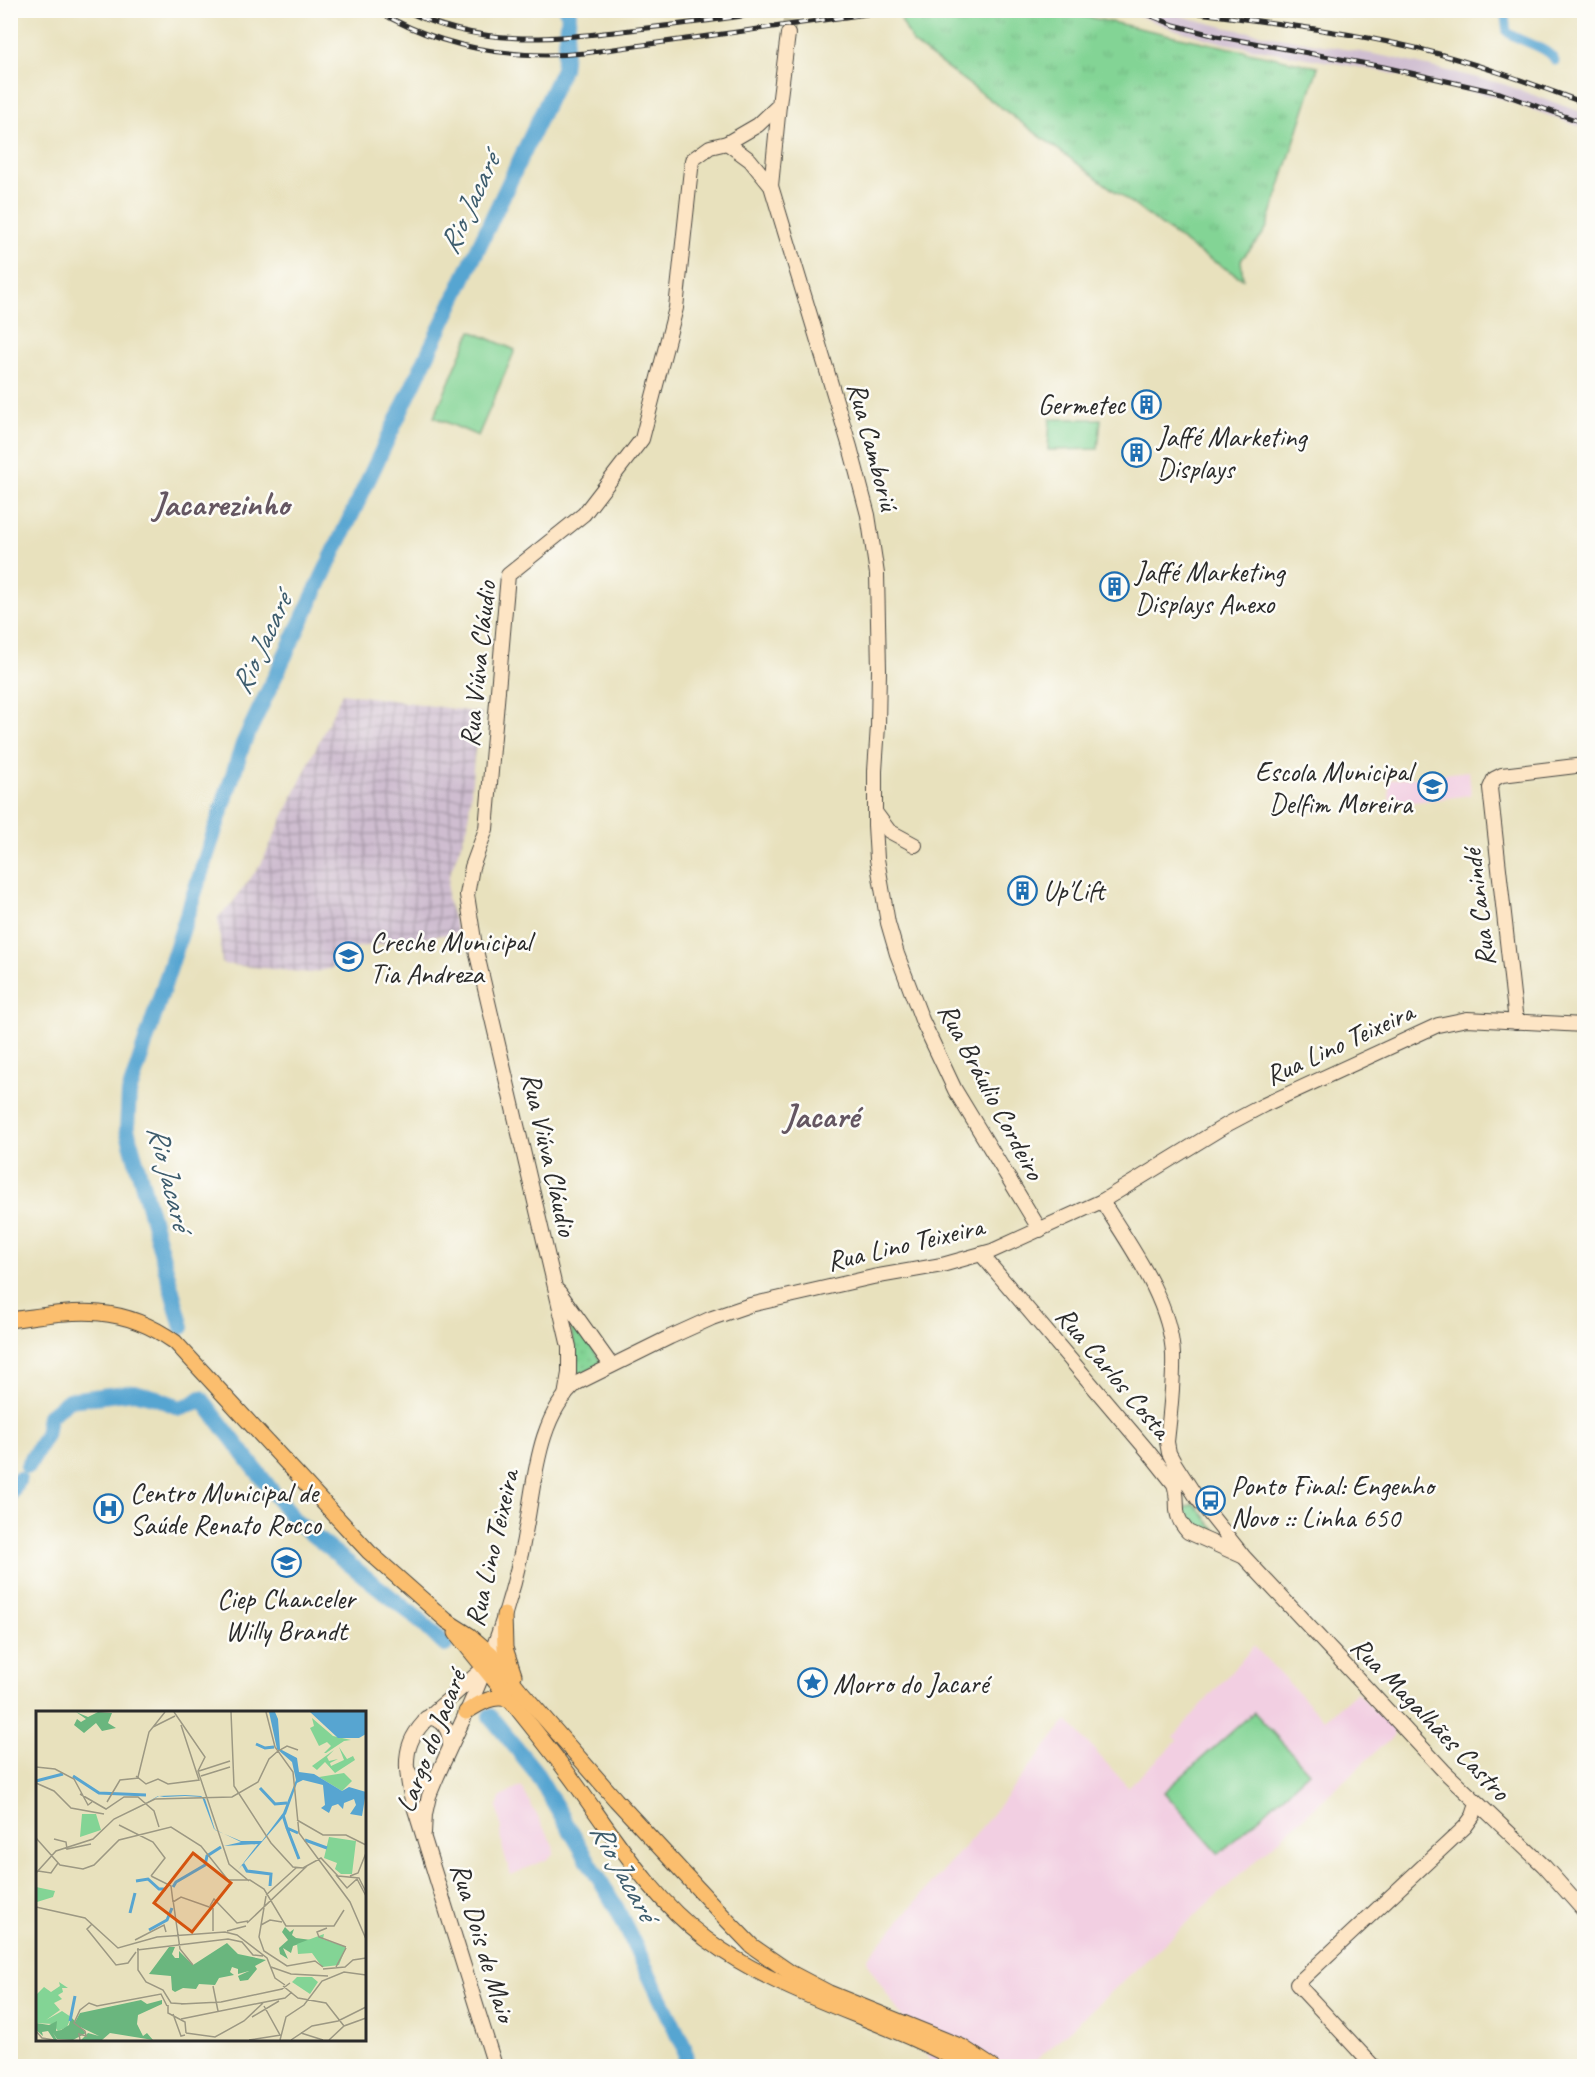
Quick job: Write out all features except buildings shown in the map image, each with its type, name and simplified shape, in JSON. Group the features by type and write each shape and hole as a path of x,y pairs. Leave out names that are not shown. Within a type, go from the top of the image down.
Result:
{"main road":[{"path":"10,1320 79,1312 111,1313 141,1322 175,1342 383,1566 447,1621 470,1635 491,1654 514,1695 625,1853 659,1895 706,1939 763,1974 824,2004 923,2044 968,2067"},
{"path":"504,1615 505,1648 514,1695"},
{"path":"447,1621 485,1668 616,1800 735,1929 769,1959 829,1993 962,2047 991,2067"},
{"path":"466,1712 496,1697 514,1695"}],"street":[{"path":"779,105 788,34"},
{"name":"Rua Viúva Cláudio","path":"556,1288 491,1018 475,946 467,895 472,867 486,829 508,575 584,514 642,439 676,308 692,160 710,147 727,143 758,125 779,105"},
{"name":"Rua Camboriú","path":"771,186 779,105"},
{"name":"Rua Camboriú","path":"727,143 750,160 771,186 840,409 867,514 877,574 878,726"},
{"name":"Rua Bráulio Cordeiro","path":"878,726 875,771 877,859 888,923 897,954 922,1020 955,1090 1040,1230"},
{"name":"Rua Canindé","path":"1516,1022 1490,788 1494,779 1502,775 1584,765"},
{"path":"875,812 889,831 915,844"},
{"name":"Rua Lino Teixeira","path":"485,1668 504,1615 522,1549 539,1456 550,1423 565,1396 577,1383 712,1318 750,1305 873,1277 942,1265 981,1254 1040,1230 1102,1201 1263,1105 1406,1039 1455,1021 1584,1025"},
{"name":"Rua Magalhães Castro","path":"1102,1201 1157,1293 1169,1333 1173,1362 1167,1442 1172,1458 1223,1541 1244,1557 1414,1740 1477,1804 1544,1866 1584,1911"},
{"name":"Rua Carlos Costa","path":"981,1254 1174,1484 1176,1513 1188,1532"},
{"path":"556,1288 611,1365"},
{"path":"556,1288 570,1354 565,1396"},
{"path":"1147,1450 1158,1450 1167,1442"},
{"path":"1176,1513 1184,1499 1190,1496 1197,1498"},
{"name":"Rua Magalhães Castro","path":"1188,1532 1223,1541"},
{"name":"Largo do Jacaré","path":"424,1833 427,1806 435,1780 485,1668"},
{"name":"Largo do Jacaré","path":"424,1833 412,1800 407,1769 408,1747 417,1729 426,1718 485,1668"},
{"path":"426,1718 438,1719 442,1723 450,1736 450,1747"},
{"path":"407,1769 416,1782 423,1784 435,1780"},
{"path":"1373,2067 1297,1984 1465,1827 1473,1816 1477,1804"},
{"name":"Rua Dois de Maio","path":"424,1833 495,2067"}],"shaded area":[{"path":"1126,11 1167,11 1228,28 1389,57 1503,84 1584,113 1584,128 1499,98 1385,72 1223,43 1173,29"},
{"path":"342,693 482,713 474,757 468,825 449,876 447,898 458,933 331,951 333,968 310,973 222,964 218,917 230,906 261,864"},
{"path":"1469,771 1471,795 1390,805 1388,780"},
{"path":"1254,1646 1324,1720 1356,1692 1394,1730 1393,1736 1032,2066 934,2066 868,1965 867,1958 985,1823 1067,1720 1128,1787 1177,1741 1174,1736"},
{"path":"521,1786 553,1845 554,1854 548,1859 511,1875 503,1850 497,1808 500,1798"}],"green space":[{"path":"975,11 1074,14 1318,67 1267,227 1241,260 1243,279 1198,252 913,43 901,20 907,15"},
{"path":"471,331 515,350 478,436 434,417"},
{"path":"1050,419 1101,419 1098,449 1048,450"},
{"path":"567,1309 602,1363 577,1377 577,1361"},
{"path":"1193,1504 1198,1507 1219,1536 1218,1538 1184,1523 1183,1508"},
{"path":"1254,1712 1309,1772 1219,1854 1164,1792"}],"waterway":[{"name":"Rio Jacaré","path":"182,1327 127,1129 129,1093 243,744 563,69 569,14 566,10"},
{"path":"1504,10 1507,32 1541,48 1555,61"},
{"name":"Rio Jacaré","path":"28,1466 46,1435 49,1416 69,1400 134,1392 157,1398 180,1408 193,1404 201,1398 295,1521 417,1618 445,1645"},
{"path":"10,1494 19,1479"},
{"name":"Rio Jacaré","path":"490,1716 535,1771 617,1909 684,2047 687,2066"}],"tunnel":[{"path":"788,34 791,10"}],"railway":[{"path":"376,10 425,34 451,42 530,55 585,53 896,10"},
{"path":"404,10 462,31 519,38 607,33 779,10"},
{"path":"1137,10 1174,25 1216,36 1384,67 1500,93 1584,123"},
{"path":"1176,10 1329,31 1390,42 1482,67 1584,103"}],"place":[{"name":"Germetec","path":"1146,404"},
{"name":"Jaffé Marketing Displays","path":"1136,452"},
{"name":"Jaffé Marketing Displays Anexo","path":"1114,587"},
{"name":"Escola Municipal Delfim Moreira","path":"1433,787"},
{"name":"Up'Lift","path":"1022,890"},
{"name":"Creche Municipal Tia Andreza","path":"349,957"},
{"name":"Ponto Final: Engenho Novo :: Linha 650","path":"1210,1501"},
{"name":"Centro Municipal de Saúde Renato Rocco","path":"109,1508"},
{"name":"Ciep Chanceler Willy Brandt","path":"286,1562"},
{"name":"Morro do Jacaré","path":"812,1683"}],"district":[{"name":"Jacarezinho","path":"221,503"},
{"name":"Jacaré","path":"821,1115"}]}
